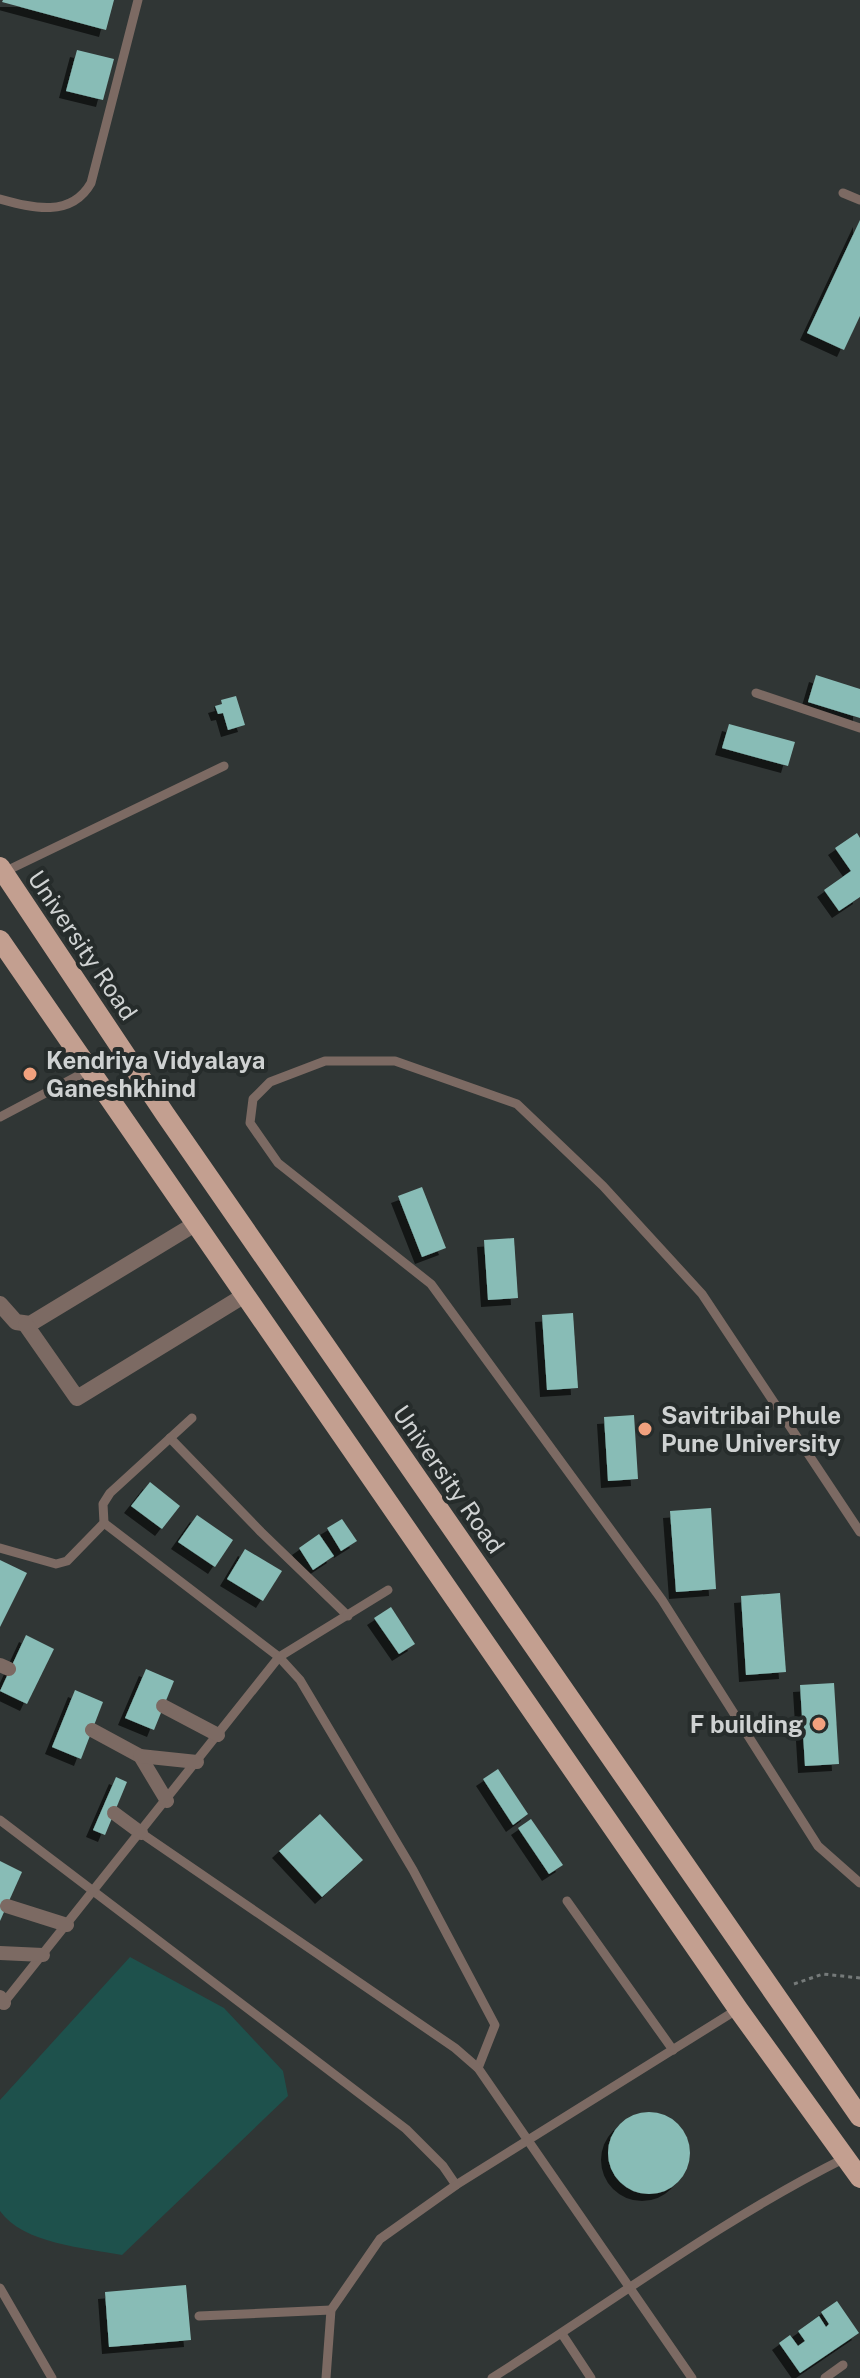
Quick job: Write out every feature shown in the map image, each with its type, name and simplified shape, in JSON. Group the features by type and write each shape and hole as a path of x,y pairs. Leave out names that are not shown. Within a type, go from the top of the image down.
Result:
{"main road":[{"name":"University Road","path":"2,869 165,1114 860,2117"},
{"path":"0,940 738,2009 860,2178"}],"street":[{"path":"26,1325 195,1224"},
{"path":"0,1304 16,1322 26,1325 77,1398 245,1295"},
{"path":"163,1706 218,1735"},
{"path":"92,1730 140,1756 197,1762"},
{"path":"140,1756 167,1801"},
{"path":"114,1813 141,1833"},
{"path":"7,1906 67,1925"},
{"path":"0,1953 43,1955"}],"lane":[{"path":"0,199 33,208 49,208 65,206 86,191 91,183 138,0"},
{"path":"843,193 860,200"},
{"path":"756,693 860,728"},
{"path":"2,869 224,766"},
{"path":"860,1532 702,1294 603,1186 517,1104 395,1061 325,1061 270,1082 253,1099 250,1123 278,1163 431,1284 662,1600 818,1846 860,1883"},
{"path":"0,1117 89,1070"},
{"path":"0,1548 56,1564 67,1561 104,1523 103,1504 110,1493 192,1418"},
{"path":"170,1438 348,1616"},
{"path":"104,1523 279,1657 300,1680 413,1870 495,2025 478,2068"},
{"path":"1,2003 167,1801 279,1657 388,1590"},
{"path":"0,1820 406,2129 443,2166 456,2185"},
{"path":"141,1833 455,2048 478,2068 692,2378"},
{"path":"567,1901 673,2050"},
{"path":"326,2378 331,2310 380,2239 456,2185 738,2009"},
{"path":"492,2378 562,2334 630,2285 796,2183 846,2157"},
{"path":"0,2288 52,2378"},
{"path":"199,2316 331,2310"},
{"path":"562,2334 591,2378"},
{"path":"825,2378 843,2365"}],"path":[{"path":"774,1994 823,1974 860,1978"}],"shaded area":[{"path":"130,1957 224,2008 283,2071 288,2096 122,2255 39,2238 10,2222 0,2211 0,2100"}],"building":[{"path":"3,0 114,0 106,30"},
{"path":"77,50 114,59 103,100 66,91"},
{"path":"860,220 860,316 844,350 807,333"},
{"path":"816,675 860,689 860,718 808,702"},
{"path":"236,696 245,725 228,730 223,713 218,714 215,706 222,704 221,700"},
{"path":"729,724 795,742 788,766 722,748"},
{"path":"857,833 860,838 860,897 839,911 824,890 851,871 835,848"},
{"path":"422,1187 446,1248 422,1257 398,1196"},
{"path":"514,1238 518,1298 488,1300 484,1240"},
{"path":"573,1313 578,1388 547,1390 542,1315"},
{"path":"634,1415 638,1479 608,1481 604,1417"},
{"path":"150,1482 180,1506 162,1529 131,1506"},
{"path":"711,1508 716,1589 676,1592 670,1511"},
{"path":"197,1515 233,1540 215,1567 178,1542"},
{"path":"342,1519 357,1541 341,1551 327,1528"},
{"path":"319,1534 334,1556 313,1570 299,1548"},
{"path":"245,1549 282,1571 263,1601 227,1579"},
{"path":"0,1560 27,1573 0,1627"},
{"path":"780,1593 786,1672 746,1675 741,1596"},
{"path":"391,1607 415,1644 399,1654 374,1618"},
{"path":"26,1635 54,1649 27,1704 0,1691"},
{"path":"146,1669 174,1681 154,1730 125,1718"},
{"name":"F building","path":"834,1683 839,1764 805,1766 800,1685"},
{"path":"75,1690 103,1702 81,1759 52,1747"},
{"path":"498,1769 528,1814 513,1825 483,1779"},
{"path":"116,1777 127,1782 105,1835 93,1830"},
{"path":"320,1814 363,1860 322,1897 279,1851"},
{"path":"531,1819 563,1865 549,1874 518,1828"},
{"path":"0,1861 22,1872 0,1921"},
{"path":"649,2112 665,2115 678,2124 687,2137 690,2153 687,2169 678,2182 665,2191 649,2194 633,2191 620,2182 611,2169 608,2153 611,2137 620,2124 633,2115"},
{"path":"186,2285 191,2340 109,2347 105,2292"},
{"path":"837,2301 859,2333 800,2373 779,2343 790,2335 798,2346 805,2341 798,2331 819,2316 826,2327 829,2324 821,2312"}],"place":[{"name":"Kendriya Vidyalaya Ganeshkhind","path":"30,1074"},
{"name":"Savitribai Phule Pune University","path":"645,1429"},
{"name":"F building","path":"819,1724"}]}
